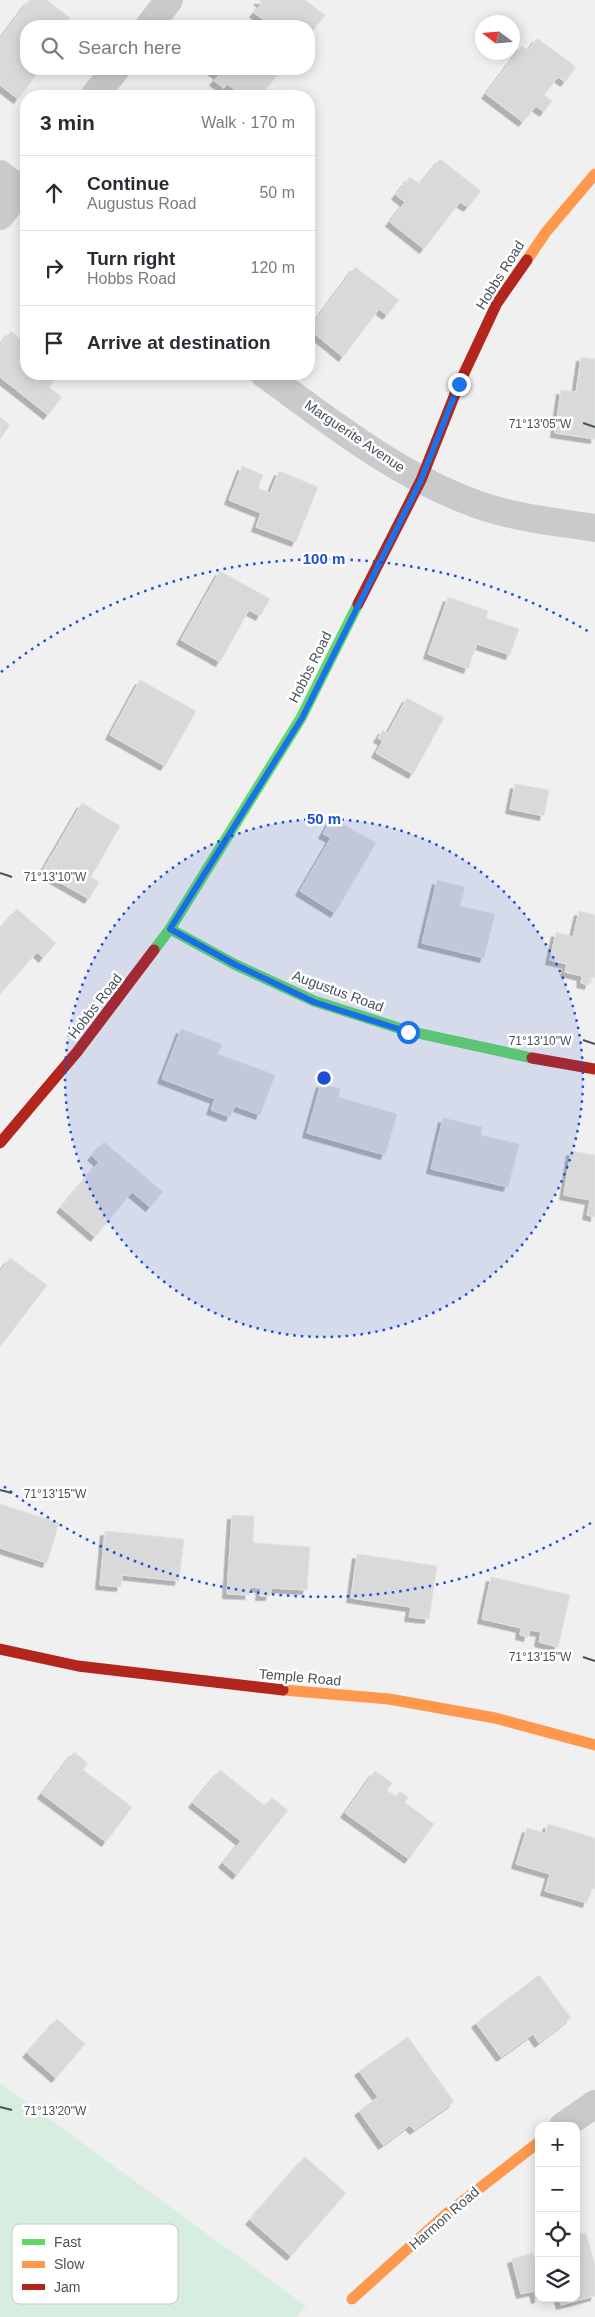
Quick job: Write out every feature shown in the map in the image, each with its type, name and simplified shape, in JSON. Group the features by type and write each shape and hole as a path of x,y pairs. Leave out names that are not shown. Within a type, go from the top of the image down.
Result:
{"street":[{"path":"154,20 169,0"},
{"path":"99,90 111,75"},
{"name":"Hobbs Road","path":"0,1143 84,1045 170,929 302,718 421,480 459,384 497,303 546,232 595,174"},
{"path":"0,216 18,185"},
{"name":"Marguerite Avenue","path":"272,380 367,448 421,480 480,505 535,518 595,528"},
{"name":"Augustus Road","path":"170,929 236,965 314,1002 408,1032 498,1052 595,1069"},
{"name":"Temple Road","path":"0,1649 87,1667 238,1686 389,1699 495,1718 595,1745"},
{"path":"569,2122 595,2104"},
{"name":"Harmon Road","path":"352,2299 445,2215 535,2145"}],"green space":[{"path":"0,2083 306,2306 296,2317 0,2317"}],"building":[{"path":"29,0 47,0 70,18 68,20 20,20 20,75 36,75 25,90 20,90 18,99 0,85 0,39"},
{"path":"258,0 305,0 325,15 315,28 315,20 264,20 254,13 262,3"},
{"path":"537,38 576,67 565,82 558,77 544,95 552,101 544,112 536,106 523,122 486,94 512,60 520,60 520,49 522,46 528,51"},
{"path":"219,75 277,75 266,90 236,90 227,84 224,88 214,81"},
{"path":"440,159 481,191 468,207 460,202 424,249 390,222 405,202 396,195 410,177 420,184"},
{"path":"355,267 399,300 387,315 379,309 343,357 315,334 315,321"},
{"path":"11,331 20,339 20,380 54,380 49,387 62,397 48,415 0,377 0,345"},
{"path":"581,357 595,359 595,439 555,433 561,390 576,392"},
{"path":"0,417 10,425 0,439"},
{"path":"242,466 263,475 258,488 270,493 279,471 318,487 296,542 256,527 261,513 229,500"},
{"path":"220,571 270,599 260,616 249,610 220,662 181,640"},
{"path":"448,597 488,611 486,618 519,629 510,655 477,644 468,669 428,654"},
{"path":"140,680 196,711 165,766 110,735"},
{"path":"407,698 444,718 413,774 376,753 383,741 378,738 383,730 388,733"},
{"path":"515,784 549,790 544,816 510,809"},
{"path":"82,803 120,826 91,877 99,882 89,899 42,872"},
{"path":"332,818 376,843 335,913 300,891 331,838 323,834"},
{"path":"437,880 465,887 460,906 495,914 484,958 422,943"},
{"path":"17,909 56,943 43,958 37,952 0,994 0,929"},
{"path":"579,911 595,915 595,978 591,977 589,985 581,983 582,976 565,972 567,964 550,960 556,932 573,937"},
{"path":"181,1029 222,1044 218,1054 275,1075 260,1115 235,1106 230,1117 211,1110 215,1099 162,1079"},
{"path":"321,1083 340,1089 338,1097 397,1114 385,1155 307,1133"},
{"path":"443,1118 482,1127 481,1135 519,1144 508,1187 431,1169"},
{"path":"104,1142 163,1192 150,1207 132,1192 95,1237 61,1208 99,1162 92,1156"},
{"path":"571,1151 595,1155 595,1217 587,1215 590,1200 564,1195"},
{"path":"10,1258 47,1285 0,1347 0,1272"},
{"path":"0,1504 59,1523 47,1563 0,1548"},
{"path":"232,1515 254,1516 253,1543 310,1547 307,1590 271,1588 270,1596 260,1596 261,1588 250,1587 249,1595 227,1594"},
{"path":"105,1531 184,1539 179,1581 122,1575 121,1587 100,1585"},
{"path":"357,1554 437,1566 429,1619 409,1617 411,1607 351,1598"},
{"path":"491,1577 570,1595 558,1647 539,1642 541,1632 530,1630 528,1637 520,1635 521,1628 482,1619"},
{"path":"74,1752 88,1763 83,1770 132,1807 106,1842 42,1794"},
{"path":"220,1770 265,1806 272,1798 288,1810 237,1875 223,1863 241,1841 193,1803"},
{"path":"375,1771 392,1783 387,1790 396,1797 400,1791 408,1797 405,1803 434,1824 409,1859 345,1813"},
{"path":"548,1824 595,1838 595,1889 592,1888 587,1903 545,1891 550,1874 516,1864 527,1828 545,1833"},
{"path":"539,1975 571,2018 539,2043 533,2034 501,2057 476,2023"},
{"path":"57,2019 85,2044 56,2078 27,2053"},
{"path":"408,2037 454,2102 414,2130 410,2125 383,2145 359,2111 378,2097 359,2071"},
{"path":"305,2157 346,2193 291,2256 250,2220"},
{"path":"586,2233 595,2265 595,2296 580,2300 580,2257 580,2234"},
{"path":"533,2253 535,2261 535,2295 534,2291 521,2294 512,2259"},
{"path":"560,2302 572,2302 561,2305"}],"traffic: fast":[{"path":"154,950 170,929 301,718 358,604"},
{"path":"170,929 236,965 314,1001 408,1031 532,1058"}],"traffic: slow":[{"path":"527,260 546,232 595,174"},
{"path":"283,1690 389,1699 495,1718 595,1745"},
{"path":"352,2299 445,2215 535,2145"}],"traffic: jam":[{"path":"358,604 421,480 459,384 497,303 527,260"},
{"path":"0,1143 77,1052 154,950"},
{"path":"532,1058 595,1069"},
{"path":"0,1649 78,1666 283,1690"}],"route":[{"path":"408,1032 314,1002 236,965 170,929 302,718 421,480 459,384"}]}
